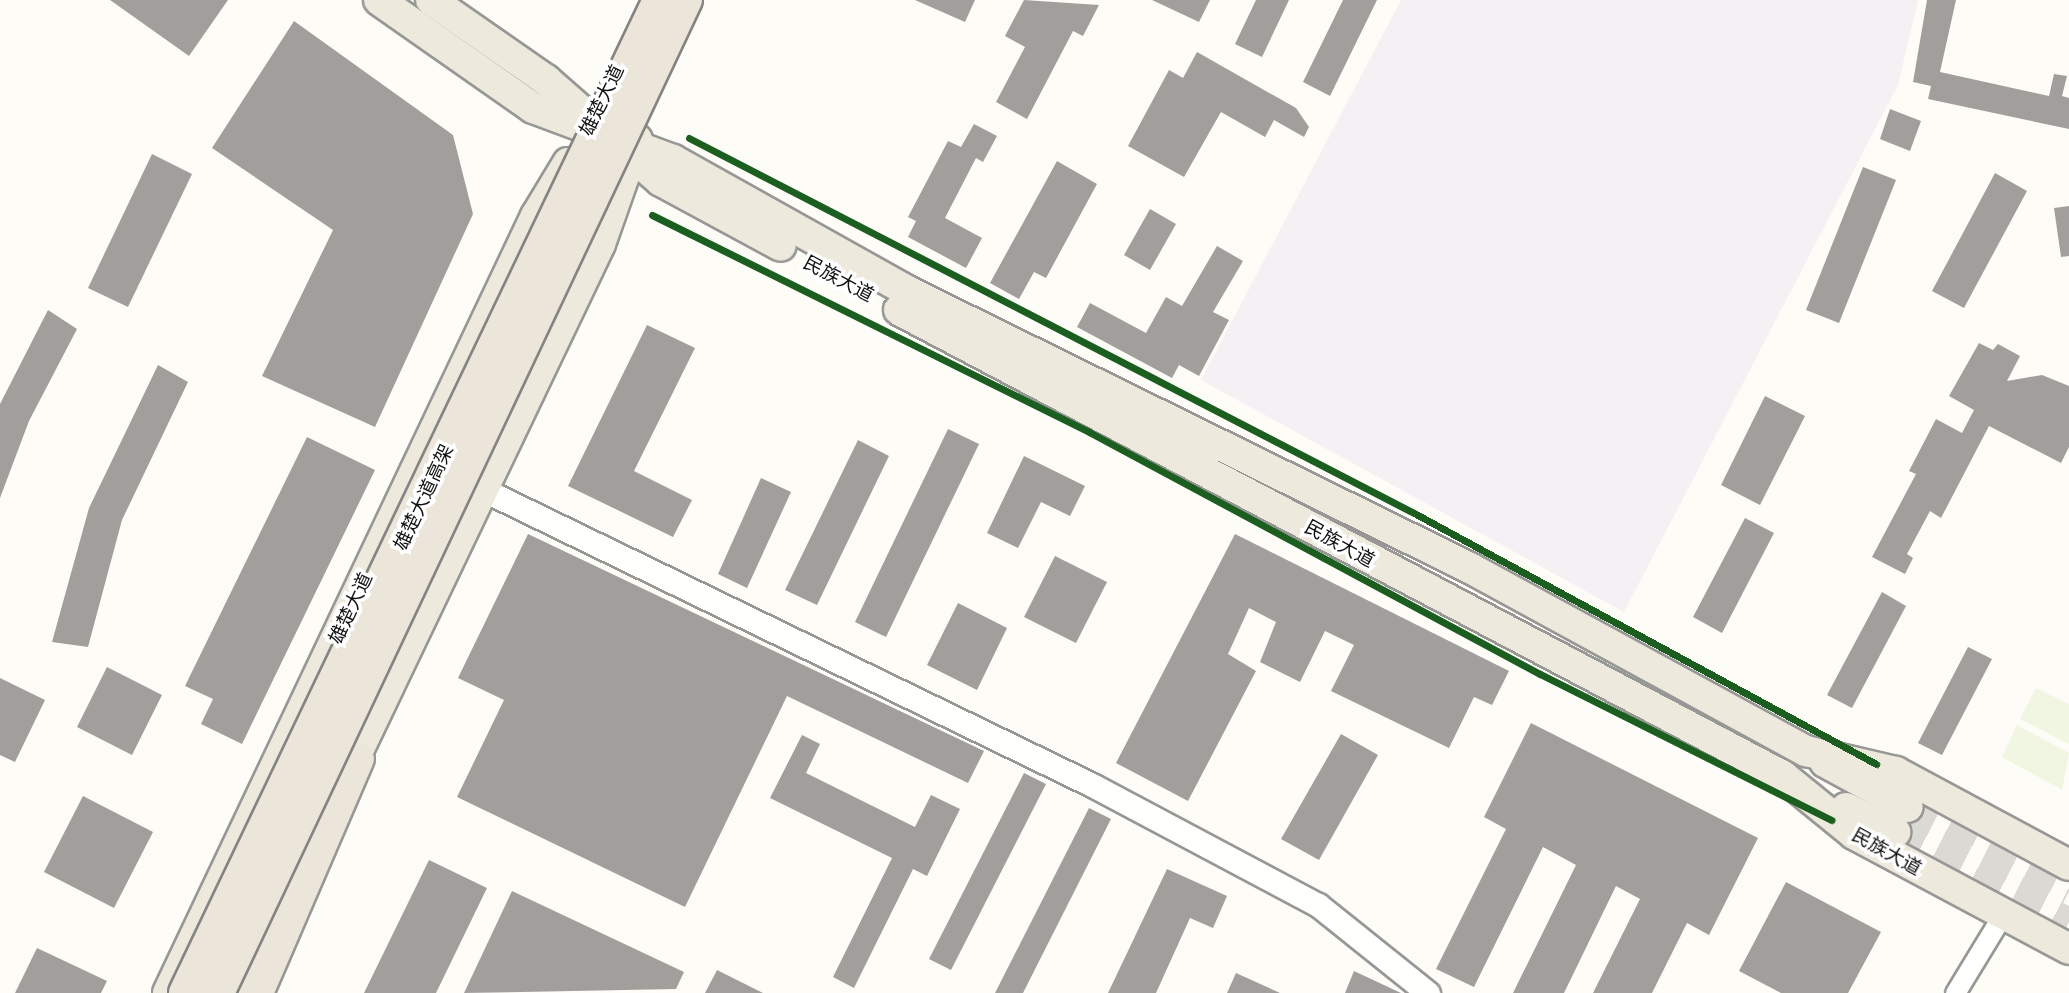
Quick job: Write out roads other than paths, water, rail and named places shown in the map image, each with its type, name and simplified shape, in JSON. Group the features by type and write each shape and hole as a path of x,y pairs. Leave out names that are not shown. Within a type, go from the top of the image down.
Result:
{"highway":[{"name":"雄楚大道高架","path":"185,993 659,0"},
{"name":"雄楚大道高架","path":"218,993 686,0"},
{"path":"257,993 301,900 358,759"}],"main road":[{"name":"民族大道","path":"379,0 533,108 610,139 673,160 1049,365 1470,568 1806,751 1896,772 2069,865"},
{"name":"民族大道","path":"431,0 546,80 661,181 866,293 1783,776 1842,827 2069,949"},
{"name":"雄楚大道","path":"237,993 324,811 358,759 600,244 610,139 648,0"},
{"name":"雄楚大道","path":"168,993 536,216 610,139 703,0"},
{"path":"1783,776 1901,820 1806,751"}],"street":[{"path":"484,490 1094,786 1318,905 1428,993"},
{"path":"1955,993 2003,914"}],"tunnel":[{"path":"1908,807 2069,891"},
{"path":"1895,832 2069,923"}]}
